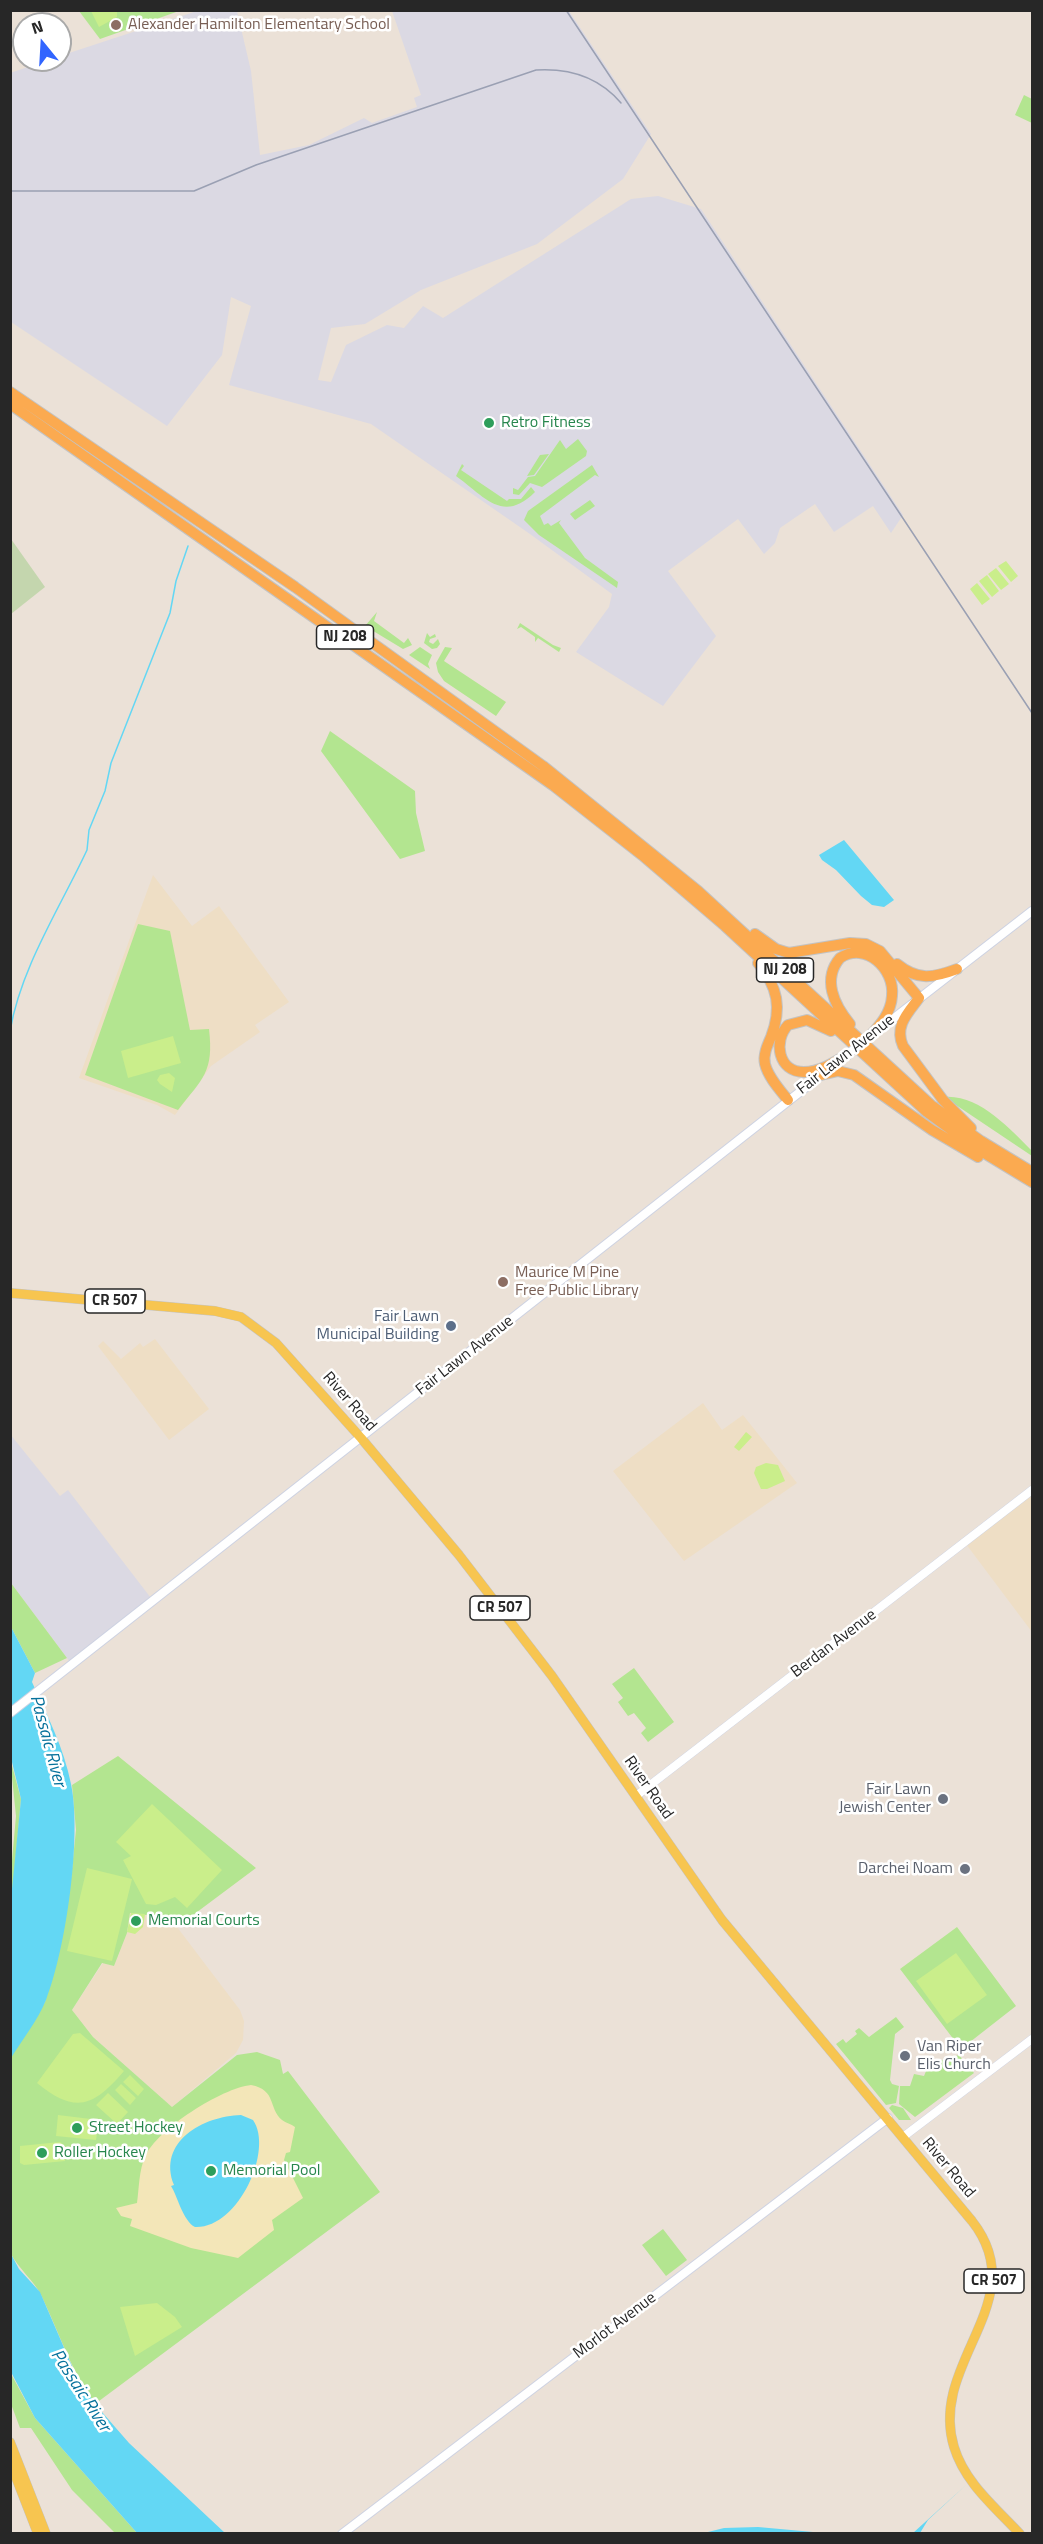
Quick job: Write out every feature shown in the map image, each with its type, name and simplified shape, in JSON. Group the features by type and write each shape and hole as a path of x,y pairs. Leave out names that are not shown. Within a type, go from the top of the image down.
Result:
{"highway":[{"name":"NJ 208","path":"10,392 295,587 475,715 596,806 682,877 942,1124 994,1160 1032,1177"},
{"name":"NJ 208","path":"10,404 513,755 618,836 717,919 883,1068"},
{"path":"682,877 770,945 783,952 805,952 858,943 880,951 917,977 932,978 957,969"},
{"path":"717,919 760,966 773,987 778,1012 764,1062 769,1074 788,1100"},
{"path":"880,951 919,998 900,1025 899,1035 903,1046 951,1110 1032,1177"},
{"path":"870,1036 888,1013 892,997 891,982 885,969 875,958 864,952 851,952 840,957 834,967 831,981 834,998 844,1017 883,1068"},
{"path":"848,1053 819,1070 797,1071 782,1060 779,1042 784,1030 794,1022 814,1022 883,1068"},
{"path":"821,1075 838,1071 854,1075 946,1138 992,1164 1032,1177"}],"main road":[{"name":"Fair Lawn Avenue","path":"10,1713 788,1100 1032,911"},
{"name":"River Road","path":"10,1293 206,1310 241,1317 278,1345 361,1438 484,1586 552,1676 722,1920 888,2118 977,2227 987,2243 992,2258 992,2293 961,2366 951,2429 954,2447 963,2468 994,2507 1020,2534"},
{"name":"Morlot Avenue","path":"342,2534 888,2118"},
{"path":"10,2442 46,2534"},
{"path":"10,2462 38,2534"}],"street":[{"name":"Berdan Avenue","path":"636,1796 1032,1491"},
{"path":"903,2137 1032,2039"}],"shaded area":[{"path":"197,11 237,11 251,71 260,155 309,145 364,118 372,123 417,107 414,98 421,95 392,11 569,11 651,134 623,179 537,244 421,290 365,324 331,328 318,380 331,382 346,345 387,325 404,328 423,306 443,318 631,199 658,196 701,209 903,515 891,533 873,506 834,532 815,504 780,528 775,543 764,554 738,519 668,571 716,636 663,706 576,652 609,607 612,594 371,424 229,385 251,306 231,297 222,355 167,426 11,322 10,73 72,72 72,52"},
{"path":"153,875 192,926 219,906 289,1002 255,1025 260,1032 211,1066 175,1115 157,1105 79,1078"},
{"path":"155,1339 209,1409 169,1440 98,1346 103,1341 121,1359 140,1343 143,1347"},
{"path":"703,1403 722,1430 743,1415 797,1483 684,1561 613,1471"},
{"path":"10,1434 60,1496 68,1490 154,1602 73,1666 11,1583"},
{"path":"1032,1490 1032,1632 966,1544"},
{"path":"130,1912 180,1919 177,1927 240,2010 244,2021 243,2040 236,2053 172,2107 93,2037 72,2010 103,1963 114,1966 127,1933"}],"green space":[{"name":"Alexander Hamilton Elementary School","path":"79,11 179,11 100,39"},
{"path":"91,11 117,11 117,17 99,27"},
{"path":"1024,95 1032,99 1032,123 1015,115"},
{"path":"578,439 587,451 586,456 542,487 530,483 519,495 513,494 513,488 518,490 528,477 535,476 560,440 566,449"},
{"path":"549,454 534,475 527,476 540,455"},
{"path":"462,464 464,466 461,470 507,501 521,499 531,487 535,492 513,506 504,507 494,504 456,476"},
{"path":"592,465 599,477 595,475 540,516 544,525 548,523 551,526 561,520 559,523 585,558 618,582 617,588 539,535 524,520 528,511"},
{"path":"590,500 595,506 575,520 570,514"},
{"path":"11,539 45,587 10,614"},
{"path":"1006,561 1018,576 1011,582 998,566"},
{"path":"996,568 1009,584 1001,590 988,574"},
{"path":"987,575 999,591 992,597 979,581"},
{"path":"977,583 990,599 982,605 970,589"},
{"path":"377,612 374,621 404,643 408,638 412,645 403,649 365,626"},
{"path":"520,623 561,648 559,652 538,638 535,642 535,637 521,627 517,629"},
{"path":"427,633 430,637 435,634 436,637 430,639 429,642 433,644 438,639 440,644 437,648 432,649 424,643"},
{"path":"420,647 432,655 428,664 430,669 409,655"},
{"path":"445,647 452,648 444,661 506,702 496,716 444,681 438,672 436,663"},
{"path":"330,731 415,791 416,813 425,851 400,859 321,751"},
{"path":"138,924 170,931 190,1030 209,1029 210,1055 205,1074 178,1110 85,1075"},
{"path":"173,1036 181,1063 128,1078 121,1051"},
{"path":"169,1073 175,1078 172,1092 157,1080 160,1075"},
{"path":"944,1097 969,1101 993,1115 1032,1151 1032,1156"},
{"path":"746,1432 752,1437 739,1451 734,1447"},
{"path":"766,1463 778,1465 785,1481 767,1489 761,1489 754,1473 756,1467"},
{"path":"11,1583 67,1658 35,1673 11,1627"},
{"path":"634,1668 674,1722 648,1742 641,1733 646,1728 634,1713 628,1716 618,1702 623,1698 612,1684"},
{"path":"118,1756 256,1868 177,1927 179,1919 130,1913 127,1933 114,1966 102,1963 72,2010 93,2037 172,2107 237,2055 257,2052 280,2060 283,2074 288,2071 380,2192 95,2404 72,2365 41,2295 11,2254 10,2058 45,2002 71,1878 76,1830 72,1785"},
{"path":"10,1758 21,1799 11,1909 11,1871 16,1816"},
{"path":"152,1804 222,1870 187,1908 175,1897 156,1905 146,1904 123,1860 131,1856 116,1842"},
{"path":"87,1868 132,1879 112,1961 67,1951"},
{"name":"Memorial Courts","path":"131,1913 145,1914 143,1927 135,1934 127,1932"},
{"path":"957,1927 1016,2006 961,2049 900,1969"},
{"path":"956,1953 987,1995 947,2024 916,1981"},
{"path":"896,2017 904,2027 895,2034 890,2080 892,2084 899,2086 896,2103 886,2105 836,2044 843,2039 846,2043 857,2034 855,2031 859,2028 869,2037"},
{"path":"80,2033 124,2071 94,2099 74,2102 63,2100 37,2083 73,2034"},
{"path":"959,2055 974,2073 915,2117 899,2104 900,2086 910,2086 914,2074 924,2076 929,2064"},
{"path":"130,2075 144,2089 138,2096 123,2082"},
{"path":"121,2084 136,2098 130,2105 115,2090"},
{"name":"Street Hockey","path":"108,2093 128,2112 117,2124 96,2105"},
{"path":"892,2105 903,2108 911,2120 899,2120 889,2108"},
{"name":"Street Hockey","path":"58,2115 99,2120 96,2140 56,2136"},
{"name":"Roller Hockey","path":"60,2142 64,2145 65,2161 24,2165 20,2163 20,2146"},
{"path":"663,2229 687,2260 666,2276 642,2245"},
{"path":"157,2303 175,2317 182,2327 135,2356 120,2307"},
{"path":"10,2372 35,2418 137,2533 115,2533 72,2490 31,2428 20,2428 11,2404"}],"sand":[{"path":"251,2085 265,2091 282,2120 295,2127 290,2152 286,2153 284,2160 303,2198 272,2220 274,2230 238,2258 191,2248 130,2226 132,2219 121,2216 116,2208 137,2203 139,2179 145,2157 152,2146 176,2123 208,2102"}],"water":[{"path":"844,840 894,900 884,907 872,905 836,870 822,860 819,855"},
{"name":"Passaic River","path":"11,1627 35,1673 32,1682 64,1758 71,1784 75,1833 66,1923 53,1978 39,2015 11,2058 10,1909 21,1799 11,1758"},
{"name":"Memorial Pool","path":"241,2115 253,2120 258,2133 259,2150 255,2168 238,2202 225,2215 211,2224 195,2227 184,2214 171,2186 174,2185 170,2170 172,2156 178,2144 187,2134 199,2126 212,2120"},
{"name":"Passaic River","path":"11,2254 19,2269 40,2292 75,2373 95,2404 129,2443 225,2533 137,2533 35,2418 11,2372"},
{"path":"966,2485 928,2520 920,2533 913,2533"},
{"path":"758,2527 824,2533 704,2533 724,2528"}],"waterway":[{"path":"10,1031 15,1007 32,961 87,850 89,830 105,791 111,763 170,613 176,581 188,546"}],"railway":[{"path":"566,10 1032,713"},
{"path":"10,191 194,191 256,165 536,70 560,71 583,76 603,87 621,103"}],"place":[{"name":"Alexander Hamilton Elementary School","path":"116,25"},
{"name":"Retro Fitness","path":"489,423"},
{"name":"Maurice M Pine Free Public Library","path":"503,1282"},
{"name":"Fair Lawn Municipal Building","path":"451,1326"},
{"name":"Fair Lawn Jewish Center","path":"943,1799"},
{"name":"Darchei Noam","path":"965,1869"},
{"name":"Memorial Courts","path":"136,1921"},
{"name":"Van Riper Elis Church","path":"905,2056"},
{"name":"Street Hockey","path":"77,2128"},
{"name":"Roller Hockey","path":"42,2153"},
{"name":"Memorial Pool","path":"211,2171"}]}
